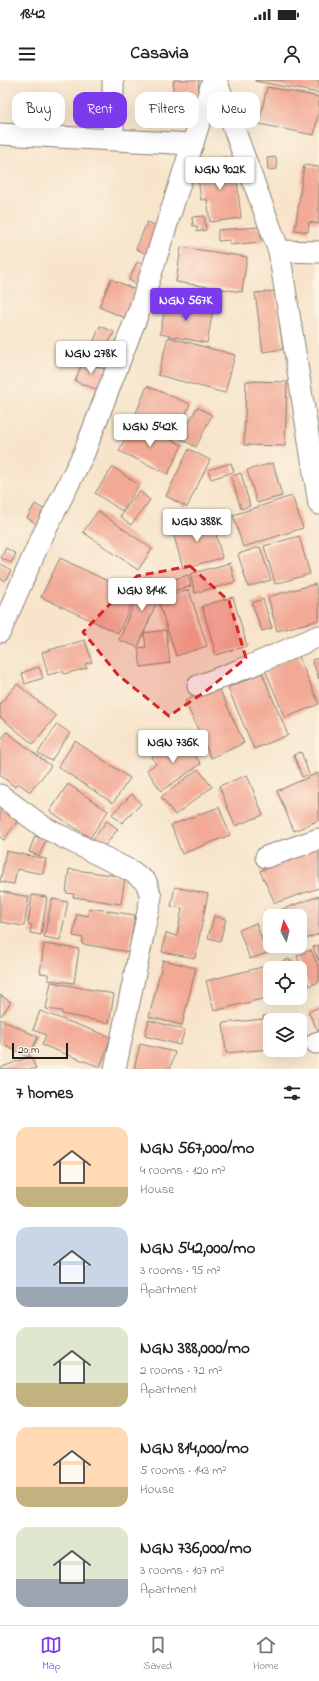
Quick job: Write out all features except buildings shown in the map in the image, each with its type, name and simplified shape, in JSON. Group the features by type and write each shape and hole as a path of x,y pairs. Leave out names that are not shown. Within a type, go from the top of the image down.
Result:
{"street":[{"path":"113,80 113,139"},
{"path":"0,632 39,543 84,453 140,308 213,80"},
{"path":"216,80 279,251 314,438 319,504"},
{"path":"0,134 193,144"},
{"path":"279,251 319,252"},
{"path":"198,686 306,643 319,636"},
{"path":"0,795 46,828 133,872 146,882 151,897 115,1069"},
{"path":"266,857 319,839"}],"highlighted area":[{"path":"190,566 229,601 246,658 206,691 169,716 118,675 83,632 137,576"}]}
